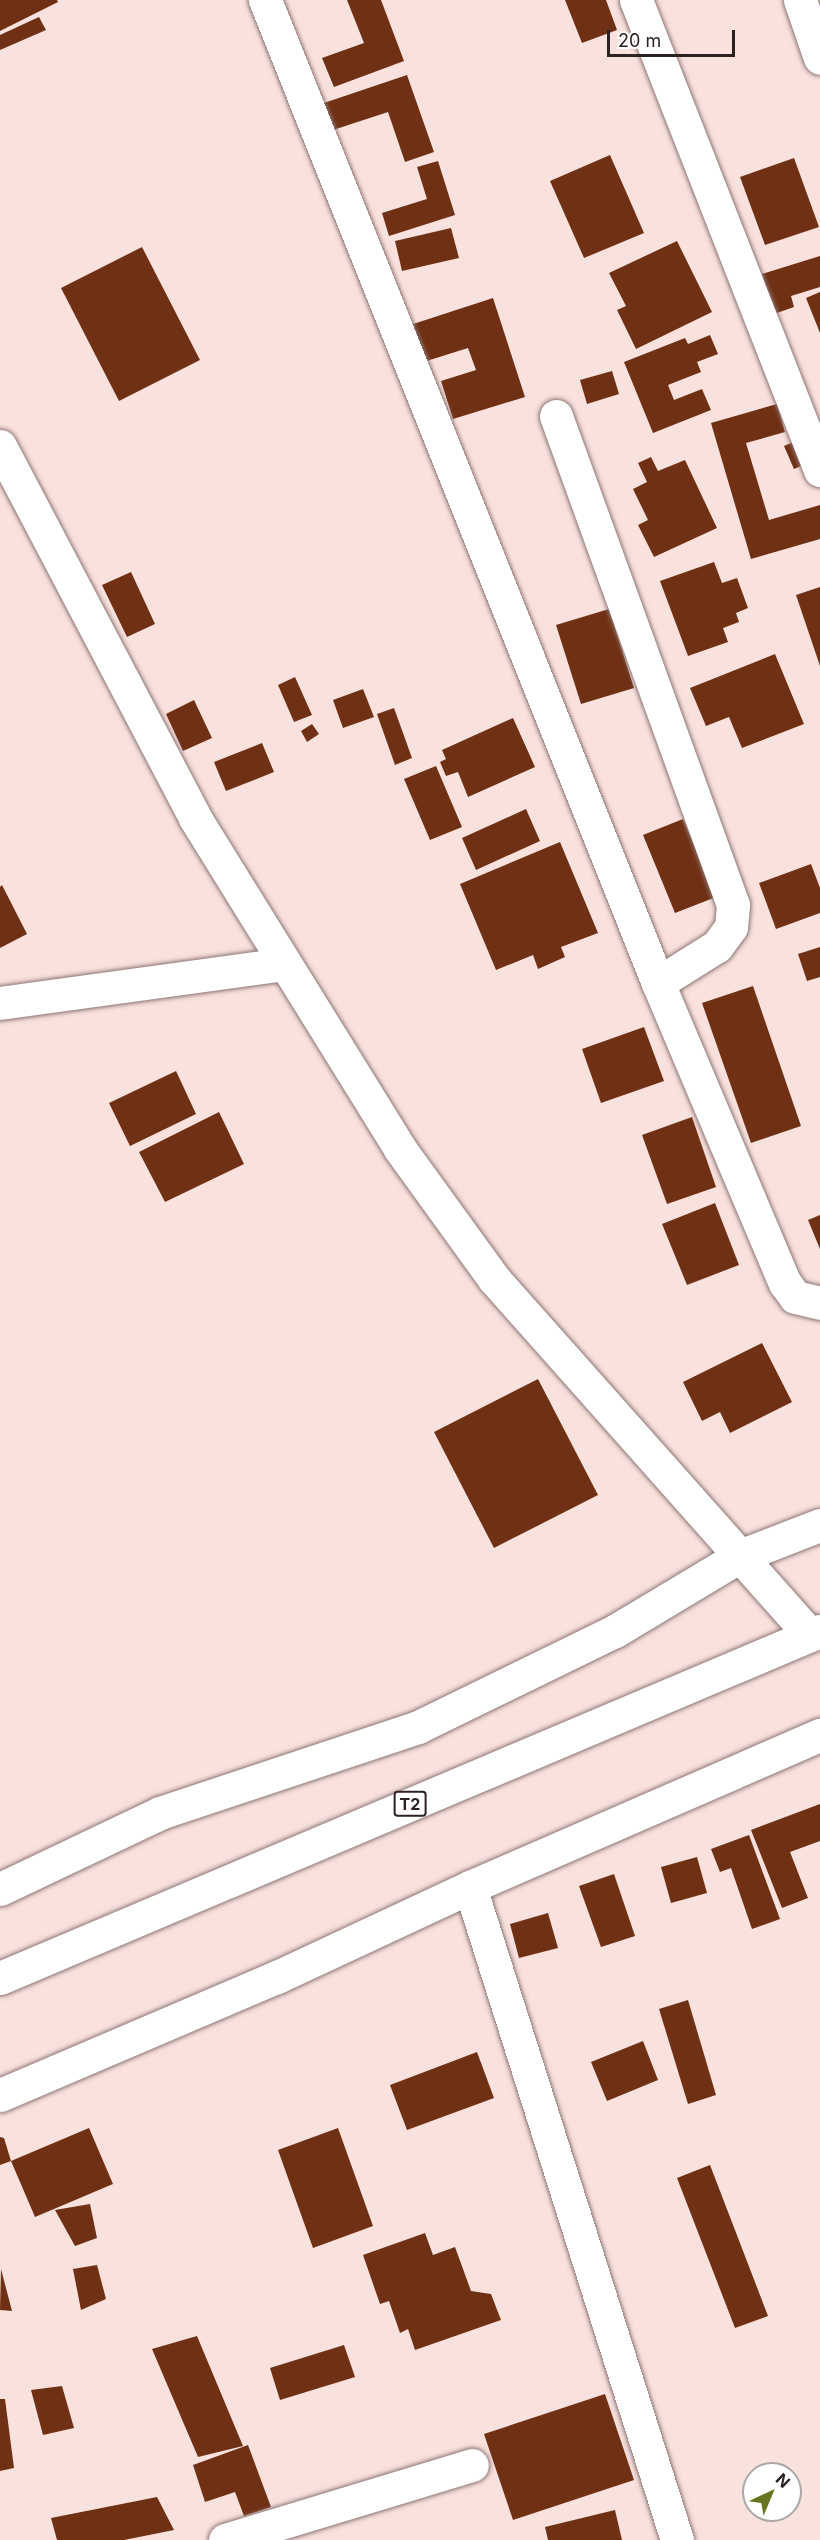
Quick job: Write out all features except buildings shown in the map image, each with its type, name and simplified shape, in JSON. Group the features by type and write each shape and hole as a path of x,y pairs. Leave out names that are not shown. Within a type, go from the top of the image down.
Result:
{"main road":[{"path":"265,0 658,983 785,1284 795,1297 820,1303"},
{"path":"636,0 820,470"},
{"path":"800,0 820,58"},
{"path":"556,416 733,905 731,927 717,946 658,983"},
{"path":"0,446 195,818 283,964 400,1149 494,1279 740,1556 815,1633"},
{"path":"0,1003 283,964"},
{"path":"0,1889 160,1814 418,1727 615,1631 740,1556 820,1525"},
{"name":"T2","path":"0,1978 815,1633"},
{"path":"0,2095 277,1977 470,1887 820,1735"},
{"path":"470,1887 677,2540"},
{"path":"225,2540 472,2464"}]}
